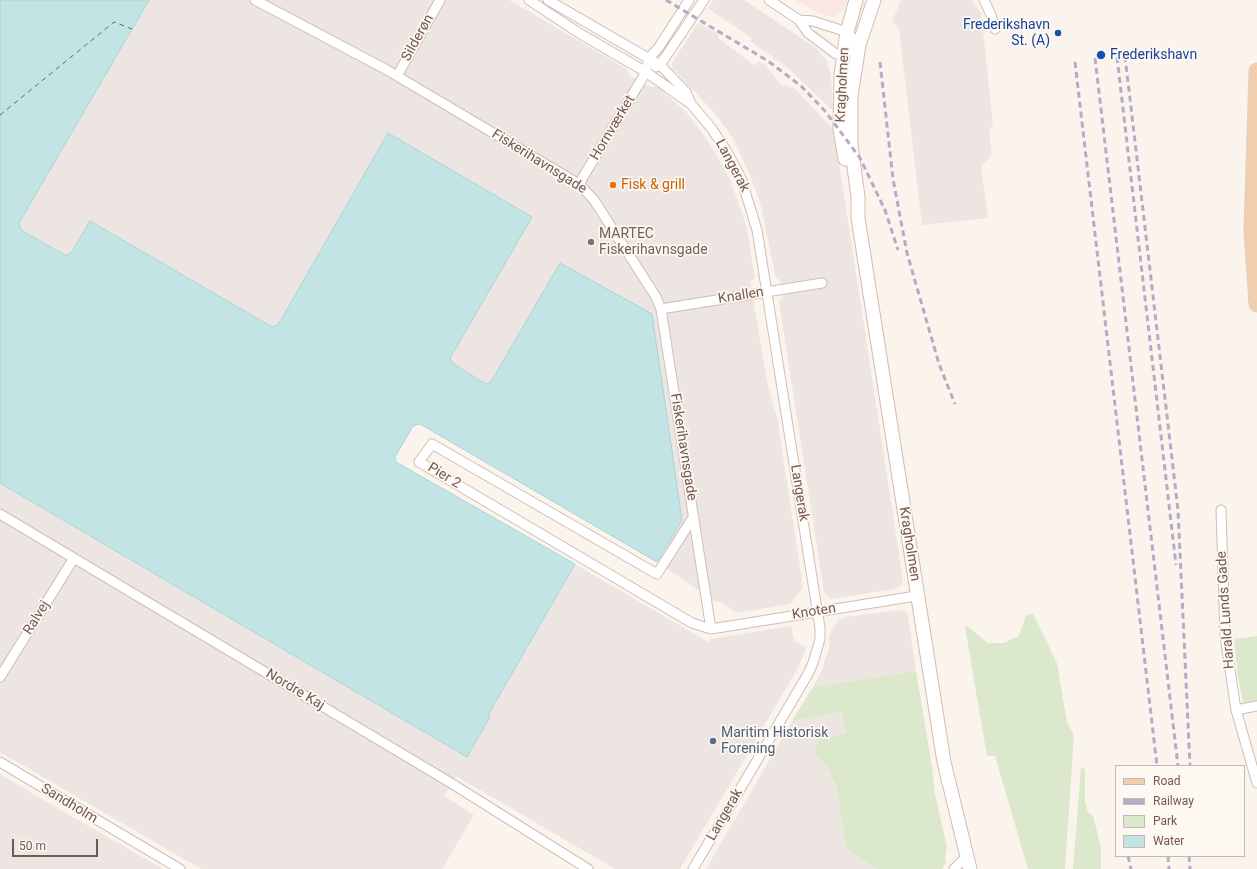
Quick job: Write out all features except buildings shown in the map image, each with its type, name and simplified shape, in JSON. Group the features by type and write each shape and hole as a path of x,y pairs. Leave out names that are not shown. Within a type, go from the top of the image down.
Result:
{"main road":[{"path":"1257,71 1252,231 1257,304"}],"street":[{"name":"Fiskerihavnsgade","path":"255,0 397,76 579,184 588,191 656,297 661,309 711,629"},
{"name":"Silderøn","path":"397,76 440,0"},
{"name":"Langerak","path":"529,0 573,29 646,72 691,104 712,129 741,178 750,202 757,230 768,292 820,639 814,663 693,869"},
{"name":"Langerak","path":"548,0 660,65 686,92 691,104"},
{"name":"Hornværket","path":"579,184 646,72 649,58 659,47 689,0"},
{"path":"646,72 660,65 704,0"},
{"path":"769,0 799,20 808,33 836,54 843,55 859,45 847,32 813,21 799,20"},
{"name":"Kragholmen","path":"856,0 847,32 843,55 839,98 840,129 852,198 858,218 916,596 944,762 968,863"},
{"name":"Kragholmen","path":"858,218 858,197 851,144 851,106 859,45 874,0"},
{"path":"984,0 992,15 995,29"},
{"name":"Knallen","path":"661,309 822,283"},
{"name":"Pier 2","path":"694,516 657,574 432,444 419,462 692,623 711,629"},
{"name":"Harald Lunds Gade","path":"1221,510 1225,636 1236,710 1257,783"},
{"name":"Nordre Kaj","path":"0,514 452,783 588,869"},
{"name":"Ralvej","path":"0,677 74,558"},
{"name":"Knoten","path":"711,629 916,596"},
{"path":"1236,710 1257,706"},
{"name":"Sandholm","path":"0,762 180,869"},
{"path":"954,869 968,863"}],"shaded area":[{"path":"149,0 509,0 627,69 630,76 651,87 658,87 685,111 703,134 718,157 731,182 746,225 755,278 750,282 768,386 777,417 803,587 790,604 737,613 721,602 716,602 657,562 682,520 561,263 491,383 486,384 452,363 450,358 278,325 272,327 90,221 71,254 66,255 21,230 19,223"},
{"path":"713,0 744,0 816,48 826,60 831,75 833,111 788,68 750,41 752,38 708,8"},
{"path":"795,0 848,0 843,11 833,17 819,13"},
{"path":"901,0 972,0 981,13 993,124 989,131 992,155 981,166 988,218 922,225 899,29 892,22"},
{"path":"698,23 719,34 718,38 755,66 759,61 766,66 782,86 787,85 790,88 792,86 834,130 903,580 900,586 894,589 831,599 824,592 779,302 783,297 780,280 776,278 760,202 750,175 733,138 713,111 672,68 672,63"},
{"path":"0,483 467,757 490,717 488,715 575,564 708,642 710,639 791,626 794,640 806,648 798,668 680,869 615,869 456,776 444,796 474,815 442,869 201,869 0,752"},
{"path":"899,610 904,611 908,615 916,671 813,687 821,672 829,648 829,637 832,629 839,620 845,617"},
{"path":"842,712 846,735 819,739 814,754 825,764 836,785 846,848 876,869 706,869 792,721"},
{"path":"0,774 71,816 163,869 0,869"}],"green space":[{"path":"1033,614 1057,663 1067,722 1074,735 1065,869 1028,869 995,756 987,756 965,627 967,626 988,643 1004,643 1019,636 1026,615"},
{"path":"1257,636 1257,702 1247,703 1243,702 1238,677 1234,639"},
{"path":"916,671 932,766 935,794 947,847 945,859 946,863 942,869 876,869 846,848 836,785 825,764 814,754 819,739 846,734 842,712 792,721 813,687"},
{"path":"1081,768 1085,769 1085,802 1088,812 1093,816 1101,847 1101,869 1073,869"}],"water":[{"path":"0,0 149,0 19,223 21,230 65,255 71,253 90,221 272,327 278,325 388,133 532,217 450,358 452,363 486,384 491,382 560,263 652,314 682,520 657,562 420,424 413,426 395,457 396,462 575,564 488,715 490,717 467,757 0,483"}],"ferry route":[{"path":"0,115 114,22 132,29"}],"railway":[{"path":"666,0 768,61 801,86 825,111 860,158 885,210 898,250"},
{"path":"1125,56 1178,510 1190,765"},
{"path":"1117,57 1176,565"},
{"path":"1095,58 1178,765"},
{"path":"880,62 893,179 907,253 939,364 955,404"},
{"path":"1075,62 1157,765"},
{"path":"1128,857 1131,869"},
{"path":"1168,857 1169,869"},
{"path":"1189,857 1190,869"}],"place":[{"name":"Frederikshavn St. (A)","path":"1058,33"},
{"name":"Frederikshavn","path":"1101,55"},
{"name":"Fisk & grill","path":"613,185"},
{"name":"MARTEC Fiskerihavnsgade","path":"591,242"},
{"name":"Maritim Historisk Forening","path":"713,741"}]}
